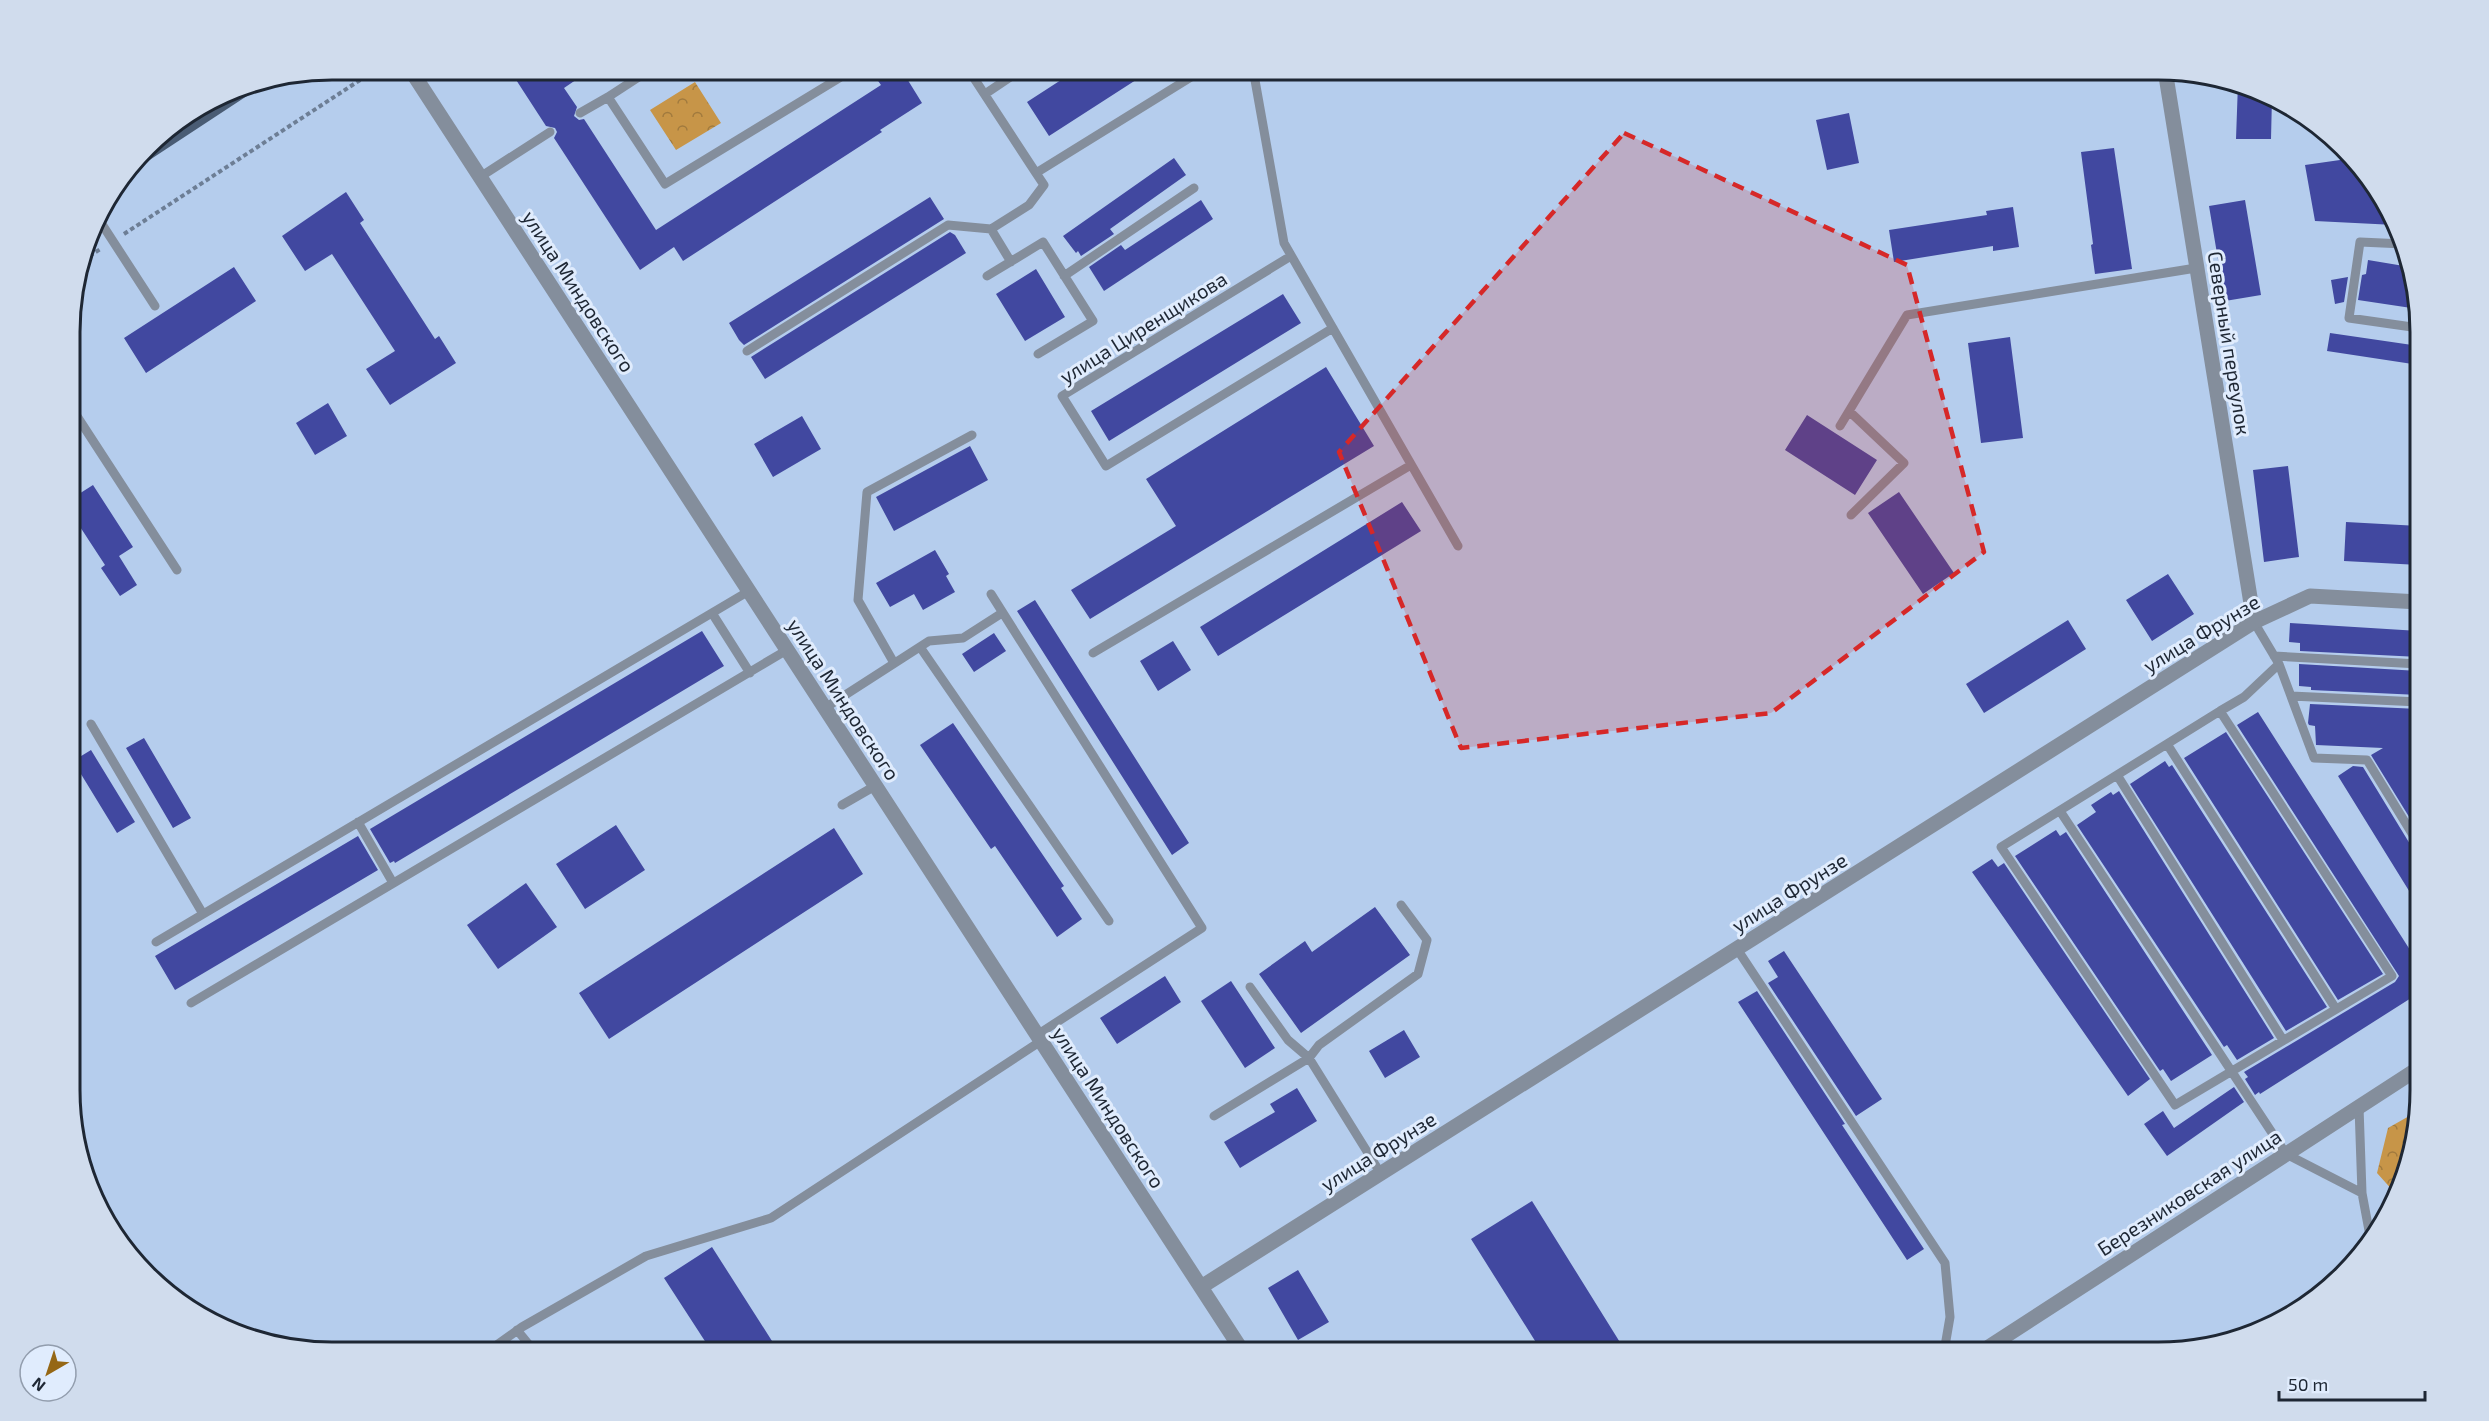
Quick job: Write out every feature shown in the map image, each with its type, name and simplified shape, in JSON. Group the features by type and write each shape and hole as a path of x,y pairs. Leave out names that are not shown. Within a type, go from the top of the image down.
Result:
{"main road":[{"path":"175,134 212,110"}],"street":[{"name":"улица Миндовского","path":"417,80 1237,1342"},
{"name":"Северный переулок","path":"2167,80 2254,622"},
{"name":"улица Фрунзе","path":"1201,1287 2254,622 2310,596 2410,601"},
{"name":"Березниковская улица","path":"1996,1342 2410,1074"}],"lane":[{"path":"580,113 634,80"},
{"path":"608,97 665,184 834,80"},
{"path":"747,351 948,225 991,229 1029,205 1044,185 975,80"},
{"path":"985,94 1006,80"},
{"path":"1036,174 1186,80"},
{"path":"1255,80 1284,243 1458,546"},
{"path":"480,177 550,132"},
{"path":"1064,276 1194,188"},
{"path":"103,226 155,306"},
{"path":"991,229 1011,262"},
{"path":"987,276 1043,242 1093,321 1038,354"},
{"path":"2393,244 2360,242 2349,318 2410,327"},
{"name":"улица Циренщикова","path":"1291,256 1062,396 1106,466 1333,328"},
{"path":"1840,426 1907,315 2196,268"},
{"path":"1849,411 1904,463 1851,515"},
{"path":"80,421 177,570"},
{"path":"894,663 858,600 867,492 972,435"},
{"path":"1093,653 1411,465"},
{"path":"156,942 749,591"},
{"path":"501,1342 517,1330 646,1256 771,1218 1202,928 991,594"},
{"path":"712,613 750,672"},
{"path":"825,708 928,641 963,638 1002,613"},
{"path":"2254,622 2276,660 2314,758 2367,760 2410,828"},
{"path":"920,647 1109,921"},
{"path":"191,1003 788,650"},
{"path":"2276,660 2410,664"},
{"path":"2220,711 2392,975 2175,1105 2001,847 2220,711 2244,697 2276,660"},
{"path":"2291,696 2410,702"},
{"path":"91,724 203,914"},
{"path":"2167,744 2336,1009"},
{"path":"2117,776 2283,1040"},
{"path":"842,805 875,786"},
{"path":"2060,811 2286,1154 2362,1193"},
{"path":"358,822 393,883"},
{"path":"1214,1116 1309,1058 1318,1045 1418,974 1427,940 1401,905"},
{"path":"1737,949 1945,1263 1950,1317 1946,1342"},
{"path":"1250,987 1288,1040 1309,1058 1382,1174"},
{"path":"2359,1107 2362,1193 2368,1227"},
{"path":"517,1330 527,1342"}],"path":[{"path":"92,254 360,80"}],"highlighted area":[{"path":"1624,133 1907,265 1984,552 1771,713 1461,748 1339,452"}],"green space":[{"path":"695,82 721,123 676,150 650,110"},
{"path":"2408,1117 2401,1154 2390,1187 2377,1173 2388,1128"}],"building":[{"path":"516,80 576,80 564,88 577,107 574,116 579,120 584,119 656,230 881,85 877,80 908,80 922,103 880,130 882,132 683,261 674,247 640,270 554,138 557,132 555,128 546,126"},
{"path":"1061,80 1136,80 1049,136 1027,102"},
{"path":"2238,93 2272,107 2271,139 2236,139"},
{"path":"1849,113 1859,163 1827,170 1816,120"},
{"path":"2114,148 2132,269 2095,274 2081,152"},
{"path":"1174,158 1186,175 1110,229 1114,234 1081,256 1078,251 1076,253 1063,236"},
{"path":"2342,160 2367,192 2385,225 2315,221 2305,165"},
{"path":"346,192 364,220 360,223 435,339 439,336 456,363 390,405 366,369 395,351 332,254 305,271 282,236"},
{"path":"930,197 944,219 744,345 739,340 729,323"},
{"path":"1201,200 1213,219 1104,291 1089,267 1121,245 1125,250"},
{"path":"2245,200 2261,295 2225,301 2209,206"},
{"path":"2013,207 2019,247 1993,251 1993,246 1894,262 1889,230 1987,215 1986,211"},
{"path":"950,232 955,235 966,253 765,379 751,357"},
{"path":"2368,260 2401,265 2408,308 2358,300 2362,275 2366,274"},
{"path":"234,267 256,301 146,373 124,338"},
{"path":"1036,269 1065,317 1025,341 996,294"},
{"path":"2348,277 2344,302 2335,304 2331,280"},
{"path":"1283,294 1301,323 1109,441 1091,411"},
{"path":"2330,333 2410,345 2410,364 2327,351"},
{"path":"2010,337 2023,438 1981,443 1968,343"},
{"path":"1326,367 1374,446 1090,619 1071,590 1176,526 1146,479"},
{"path":"328,403 347,436 315,455 296,423"},
{"path":"1807,415 1877,460 1855,495 1785,450"},
{"path":"802,416 821,449 773,477 754,444"},
{"path":"970,446 988,480 894,531 876,497"},
{"path":"2288,466 2299,557 2264,562 2253,470"},
{"path":"93,485 133,547 119,556 137,585 120,596 101,568 105,565 80,527 80,493"},
{"path":"1899,492 1954,573 1923,594 1868,513"},
{"path":"1402,502 1421,531 1218,656 1200,627"},
{"path":"2346,522 2410,526 2410,565 2344,561"},
{"path":"935,550 949,574 946,576 955,592 923,610 914,594 890,607 876,583"},
{"path":"2168,574 2194,614 2152,641 2126,600"},
{"path":"1035,600 1189,843 1172,855 1017,611"},
{"path":"2068,620 2086,649 1984,713 1966,684"},
{"path":"2290,623 2410,630 2410,657 2300,651 2300,643 2289,642"},
{"path":"702,631 724,666 395,863 394,861 390,863 370,829"},
{"path":"994,633 1006,651 974,672 962,654"},
{"path":"1173,641 1191,670 1158,691 1140,661"},
{"path":"2299,664 2410,670 2410,695 2311,690 2311,687 2299,686"},
{"path":"2310,704 2410,709 2410,818 2371,755 2383,748 2316,745 2315,726 2308,723"},
{"path":"2258,712 2410,950 2410,999 2255,1095 2245,1079 2248,1077 2244,1072 2395,982 2399,976 2237,725"},
{"path":"953,723 1064,886 1061,888 1082,919 1057,937 995,846 991,849 920,745"},
{"path":"2226,732 2383,974 2338,1000 2184,758"},
{"path":"144,738 191,818 173,828 126,748"},
{"path":"91,750 135,822 117,833 80,772 80,757"},
{"path":"2165,761 2169,767 2172,765 2327,1007 2286,1031 2130,784"},
{"path":"2353,766 2363,767 2410,844 2410,892 2338,776"},
{"path":"2119,791 2274,1038 2237,1060 2227,1045 2224,1047 2077,825 2096,812 2091,805 2111,792 2113,795"},
{"path":"616,825 645,870 585,909 556,864"},
{"path":"834,828 863,874 609,1039 579,993"},
{"path":"2056,830 2060,836 2066,832 2212,1055 2171,1081 2163,1069 2160,1071 2015,856"},
{"path":"358,836 378,870 175,990 155,956"},
{"path":"1992,859 1998,867 2004,863 2150,1079 2128,1096 1972,872"},
{"path":"526,883 557,927 498,969 467,925"},
{"path":"1375,907 1410,955 1301,1033 1259,974 1305,941 1312,952"},
{"path":"1784,951 1882,1099 1856,1116 1768,983 1778,977 1768,961"},
{"path":"1165,976 1181,1002 1117,1044 1100,1018"},
{"path":"1231,981 1275,1048 1245,1068 1201,1001"},
{"path":"1757,991 1924,1249 1907,1260 1738,1002"},
{"path":"1404,1030 1420,1057 1385,1078 1369,1051"},
{"path":"2234,1087 2244,1102 2167,1156 2144,1124 2163,1111 2174,1128"},
{"path":"1297,1088 1317,1121 1240,1168 1224,1142 1275,1112 1270,1104"},
{"path":"1532,1201 1620,1342 1536,1342 1471,1239"},
{"path":"712,1247 773,1342 706,1342 664,1278"},
{"path":"1298,1270 1329,1322 1298,1340 1268,1288"}]}
